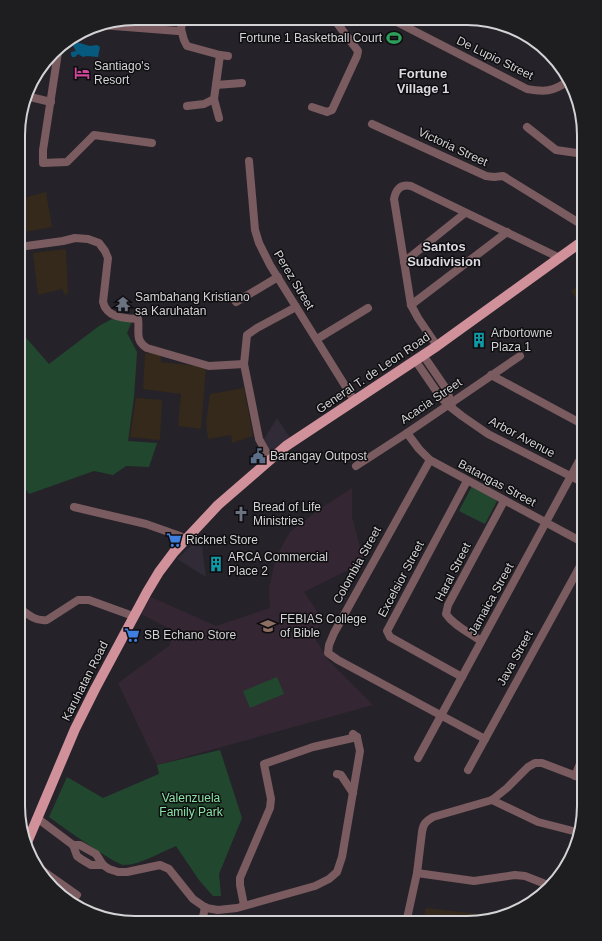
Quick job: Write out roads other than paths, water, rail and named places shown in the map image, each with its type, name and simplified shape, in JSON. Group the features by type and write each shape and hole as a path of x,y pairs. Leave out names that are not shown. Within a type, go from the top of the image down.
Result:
{"main road":[{"name":"General T. de Leon Road","path":"186,540 218,505 286,446 354,400 422,361 437,346 577,245"},
{"name":"Karuhatan Road","path":"30,836 75,729 134,616 163,566 186,540"}],"street":[{"path":"182,25 181,29 184,40 188,46 224,56 216,85 214,99 219,118"},
{"path":"312,107 326,112 332,110 357,56 358,50 339,25"},
{"name":"De Lupio Street","path":"403,25 527,89 546,91 555,89 564,84"},
{"path":"118,27 173,32 181,29"},
{"path":"57,58 43,150 43,163 67,162 94,135 152,143"},
{"path":"216,85 242,83"},
{"path":"32,97 51,102"},
{"path":"187,106 204,104 214,99"},
{"name":"Victoria Street","path":"372,124 486,176 494,178 503,176 577,222"},
{"path":"527,127 556,150 577,153"},
{"name":"Perez Street","path":"249,161 255,230 264,254 354,400"},
{"path":"437,346 411,305 394,199 395,193 399,188 405,185 411,186 560,258"},
{"path":"404,262 465,213"},
{"path":"411,305 507,232"},
{"path":"25,246 75,238 88,239 99,243 106,251 108,258 103,302 105,308 113,315 138,319 139,338 141,344 147,348 209,366 244,364"},
{"path":"236,302 278,277"},
{"path":"270,459 259,438 244,364 247,336 257,328 296,307"},
{"path":"316,339 368,308"},
{"name":"Acacia Street","path":"356,466 450,405 520,356"},
{"name":"Arbor Avenue","path":"422,361 447,390 450,405 488,434 577,479"},
{"path":"491,375 577,421"},
{"name":"Batangas Street","path":"407,433 419,449 430,460 577,539"},
{"name":"Colombia Street","path":"430,460 334,633 329,645 328,653 338,660 485,739"},
{"name":"Jamaica Street","path":"418,758 577,466"},
{"name":"Excelsior Street","path":"462,677 390,637 387,631 467,481"},
{"name":"Haral Street","path":"481,641 458,626 446,614 448,605 504,501"},
{"path":"74,507 146,524 180,536 186,540"},
{"name":"Java Street","path":"468,770 577,572"},
{"path":"25,612 41,621 47,620 78,600 83,599 134,616"},
{"path":"73,845 80,844 96,854 103,865 109,870 127,872 160,865 169,869 193,899 206,907 218,910 244,905 315,886 337,872 342,857 360,751 355,736 313,747 264,764 271,799 270,808 240,878 244,905"},
{"path":"408,916 417,873 422,832 426,821 433,817 492,800 507,788 528,767 535,764 542,763 575,776 577,771"},
{"path":"337,774 341,775 353,793"},
{"path":"492,800 538,822 574,831"},
{"path":"37,818 73,845 77,856 81,859 91,864 103,865"},
{"path":"417,873 474,881 525,876 545,884"},
{"path":"51,877 77,895"},
{"path":"204,916 206,907"}],"water":[{"path":"77,42 90,46 97,45 100,47 98,57 83,57 78,54 75,57 72,57 71,52 76,51 73,46"}],"place":[{"name":"Fortune 1 Basketball Court","path":"394,38"},
{"name":"Santiago's Resort","path":"82,73"},
{"name":"Sambahang Kristiano sa Karuhatan","path":"123,304"},
{"name":"Arbortowne Plaza 1","path":"479,340"},
{"name":"Barangay Outpost","path":"258,456"},
{"name":"Bread of Life Ministries","path":"241,514"},
{"name":"Ricknet Store","path":"174,540"},
{"name":"ARCA Commercial Place 2","path":"216,564"},
{"name":"FEBIAS College of Bible","path":"268,626"},
{"name":"SB Echano Store","path":"132,635"}],"district":[{"name":"Fortune Village 1","path":"423,80"},
{"name":"Santos Subdivision","path":"444,254"}],"park label":[{"name":"Valenzuela Family Park","path":"191,805"}]}
